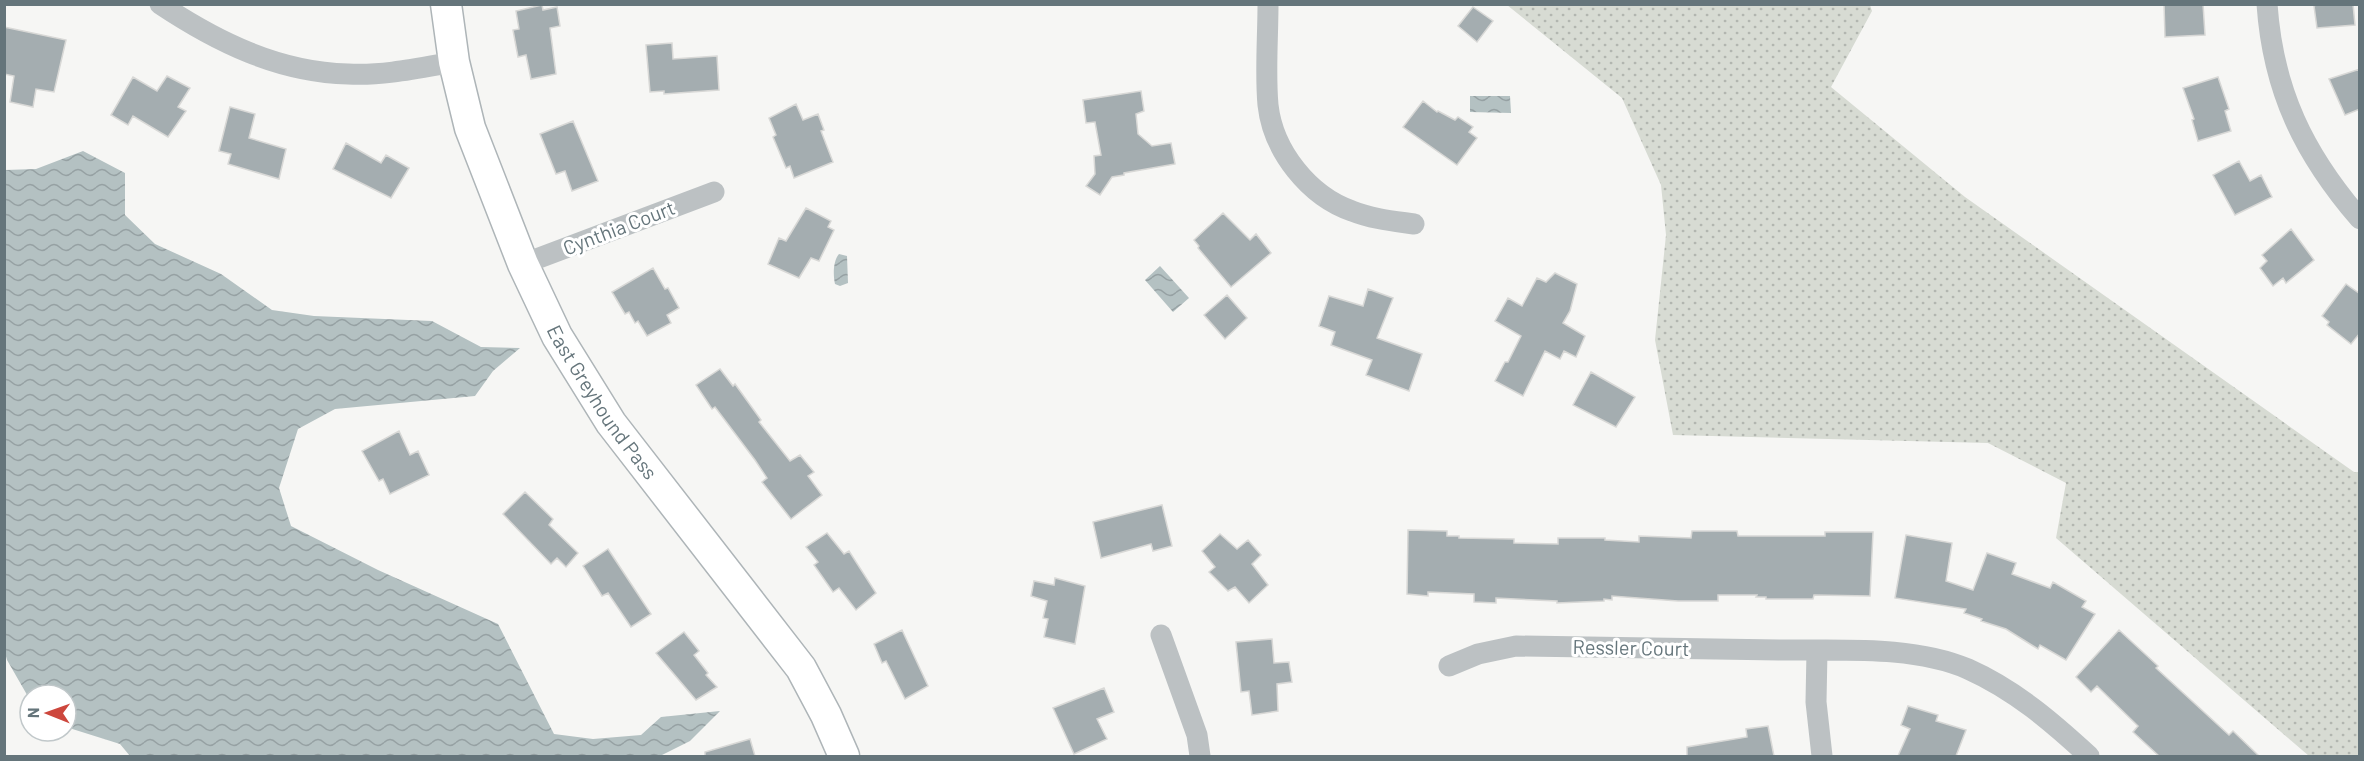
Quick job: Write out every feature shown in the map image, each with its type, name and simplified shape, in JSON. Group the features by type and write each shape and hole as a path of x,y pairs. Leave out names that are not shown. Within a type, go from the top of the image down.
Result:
{"street":[{"path":"160,4 230,46 282,65 350,75 396,72 453,62"},
{"name":"East Greyhound Pass","path":"446,4 453,62 470,128 523,264 557,336 611,423 801,668 826,715 844,756"},
{"path":"1268,4 1268,106 1281,148 1306,181 1333,203 1367,216 1414,224"},
{"path":"2267,4 2269,41 2290,111 2326,177 2360,219"},
{"name":"Cynthia Court","path":"523,264 714,192"},
{"path":"1161,635 1197,735 1200,756"},
{"name":"Ressler Court","path":"1449,666 1478,654 1516,646 1848,650 1917,655 1967,669 2017,696 2053,723 2089,756"},
{"path":"1817,651 1816,702 1822,756"}],"shaded area":[{"path":"1507,5 1870,5 1872,11 1831,87 1965,197 2354,472 2359,472 2359,756 2309,756 2056,538 2066,483 1988,443 1673,435 1655,340 1666,235 1661,185 1622,98"}],"water":[{"path":"1470,96 1510,96 1511,113 1470,112"},
{"path":"83,151 125,173 125,215 155,244 221,274 272,310 314,316 432,321 481,347 520,348 493,371 475,396 335,409 298,429 279,488 291,526 378,570 498,624 554,734 593,739 641,735 661,717 720,711 690,741 660,756 130,756 120,744 78,731 78,683 20,683 7,660 4,649 5,170 36,169"},
{"path":"839,254 847,256 848,283 840,286 835,284 834,272"},
{"path":"1160,266 1189,298 1173,312 1145,280"}],"building":[{"path":"2164,4 2203,4 2205,35 2165,37"},
{"path":"2353,4 2355,25 2317,28 2314,6"},
{"path":"542,5 543,10 557,7 560,26 550,28 556,74 531,79 526,55 518,57 513,30 519,29 516,11"},
{"path":"1473,7 1493,21 1477,42 1458,26"},
{"path":"4,27 66,40 54,92 36,89 33,107 10,102 14,76 4,74"},
{"path":"672,43 673,59 717,56 719,90 664,94 664,91 650,92 646,45"},
{"path":"2360,69 2360,109 2345,115 2329,79"},
{"path":"167,76 190,88 178,107 186,111 168,137 133,116 128,125 111,115 133,77 157,91"},
{"path":"2218,77 2229,109 2225,111 2231,131 2198,141 2192,120 2194,119 2183,88"},
{"path":"1141,91 1144,111 1136,114 1138,134 1152,146 1171,143 1175,164 1112,177 1100,195 1086,186 1095,174 1094,156 1101,155 1095,122 1086,123 1083,100"},
{"path":"1423,101 1437,112 1455,120 1458,117 1473,127 1469,132 1477,138 1457,165 1403,127"},
{"path":"796,104 803,120 818,114 824,130 821,131 833,162 794,178 790,166 786,168 773,137 776,135 769,118"},
{"path":"230,107 255,114 249,138 286,149 279,179 228,164 231,154 219,151"},
{"path":"573,121 598,181 572,191 565,171 556,174 540,134"},
{"path":"346,143 381,163 386,155 409,168 391,198 333,169"},
{"path":"2239,161 2250,181 2261,175 2272,197 2235,215 2213,175"},
{"path":"806,208 831,221 828,227 834,230 819,261 811,258 799,278 768,264 779,238 786,241"},
{"path":"1223,213 1250,240 1256,234 1271,253 1231,287 1198,248 1194,240"},
{"path":"2291,229 2314,260 2286,283 2283,278 2273,286 2260,268 2267,261 2262,255"},
{"path":"653,268 679,308 667,315 671,323 647,336 629,312 625,314 612,292"},
{"path":"1555,273 1577,284 1570,311 1563,323 1585,336 1576,357 1564,351 1560,359 1545,351 1523,396 1495,381 1521,336 1495,321 1508,298 1522,306 1537,278 1546,282"},
{"path":"2346,284 2360,294 2360,333 2351,344 2327,325 2329,322 2322,316"},
{"path":"1368,289 1393,298 1377,338 1422,354 1409,391 1366,375 1372,360 1331,345 1335,332 1319,326 1329,296 1363,306"},
{"path":"1227,295 1247,318 1225,339 1204,315"},
{"path":"720,369 733,386 735,384 761,420 759,422 790,461 800,455 814,472 808,476 822,495 791,519 762,482 767,478 755,460 715,407 712,409 696,385"},
{"path":"1591,372 1635,397 1616,427 1573,405"},
{"path":"399,431 410,455 418,451 429,475 390,494 383,479 379,481 362,451"},
{"path":"525,492 553,519 549,525 578,553 566,567 557,558 551,564 503,514"},
{"path":"1162,505 1172,546 1153,551 1151,544 1101,558 1093,522"},
{"path":"1408,530 1447,531 1447,536 1459,536 1459,538 1514,539 1514,543 1558,544 1558,538 1605,538 1605,540 1639,542 1639,536 1691,538 1692,531 1737,531 1738,536 1825,536 1825,532 1873,532 1870,596 1814,595 1813,599 1766,599 1766,597 1756,597 1757,595 1718,595 1718,601 1678,601 1612,596 1612,600 1557,603 1557,601 1496,598 1496,603 1474,602 1474,594 1428,592 1428,596 1407,594"},
{"path":"827,533 844,554 849,551 876,593 856,610 839,588 833,592 814,565 818,562 806,547"},
{"path":"1220,534 1237,549 1248,540 1261,555 1252,564 1268,585 1249,603 1235,587 1228,591 1209,572 1215,567 1202,551"},
{"path":"1906,535 1952,543 1946,581 1973,590 1987,553 2016,563 2012,574 2050,588 2053,582 2086,601 2082,607 2095,614 2066,660 2040,645 2038,649 2006,629 1964,613 1966,609 1895,598"},
{"path":"608,549 651,614 631,627 608,593 602,596 583,566"},
{"path":"1055,578 1085,586 1075,644 1044,637 1048,619 1043,618 1047,601 1031,596 1034,581 1054,585"},
{"path":"902,630 928,686 905,699 886,661 882,663 874,644"},
{"path":"2119,630 2158,666 2156,668 2229,735 2233,731 2259,756 2159,756 2133,732 2138,726 2097,686 2091,692 2076,677"},
{"path":"684,632 699,651 694,655 708,673 706,675 717,687 696,700 656,653"},
{"path":"1272,639 1274,663 1289,662 1292,682 1277,684 1278,711 1252,715 1249,691 1241,692 1236,642"},
{"path":"1104,688 1114,712 1097,719 1107,739 1074,754 1053,708"},
{"path":"1908,706 1938,715 1936,721 1966,730 1956,756 1898,756 1910,729 1901,725"},
{"path":"1768,726 1774,756 1687,756 1687,747 1747,737 1746,729"},
{"path":"750,739 755,756 705,756 705,752"}]}
